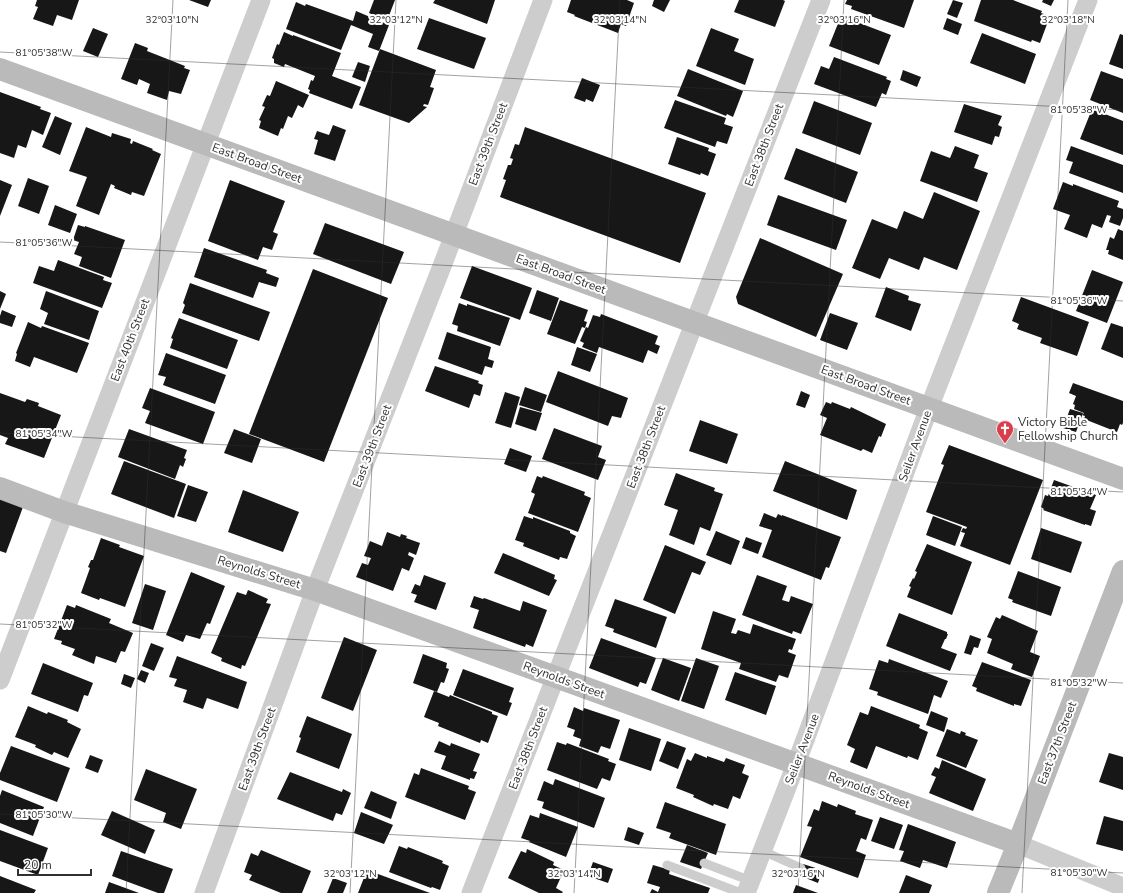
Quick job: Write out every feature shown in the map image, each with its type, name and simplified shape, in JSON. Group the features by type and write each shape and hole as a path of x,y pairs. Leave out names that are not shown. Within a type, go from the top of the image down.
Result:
{"main road":[{"name":"East Broad Street","path":"0,69 1123,479"},
{"name":"Reynolds Street","path":"0,488 64,512 316,590 1018,844"},
{"name":"East 37th Street","path":"998,893 1123,571"}],"street":[{"name":"East 40th Street","path":"0,680 261,0"},
{"name":"East 39th Street","path":"204,893 316,590 454,235 543,0"},
{"name":"East 38th Street","path":"471,893 821,0"},
{"name":"Seiler Avenue","path":"746,889 763,850 796,764 929,408 1088,0"},
{"name":"Reynolds Street","path":"1018,844 1123,887"}],"lane":[{"path":"763,850 801,868"},
{"path":"704,863 746,889"},
{"path":"668,865 746,889"}],"building":[{"path":"37,0 79,0 72,20 57,15 53,26 33,19 38,7 35,6"},
{"path":"189,0 211,0 208,7"},
{"path":"374,0 395,0 387,21 369,13"},
{"path":"435,0 495,0 487,24 433,3"},
{"path":"571,0 627,0 634,3 626,26 621,24 618,33 567,12"},
{"path":"654,0 670,0 664,12 652,6"},
{"path":"739,0 785,1 775,27 734,12"},
{"path":"847,0 914,0 904,28 851,9 852,6 845,4"},
{"path":"953,0 963,3 957,18 947,14"},
{"path":"981,0 1013,0 1042,11 1041,13 1050,16 1040,43 1032,40 1031,42 974,21"},
{"path":"1043,0 1054,0 1051,6 1042,2"},
{"path":"296,2 305,6 306,4 353,21 356,11 389,25 379,51 368,47 373,34 351,25 341,50 286,29"},
{"path":"841,16 891,35 879,65 829,46"},
{"path":"429,18 486,38 474,69 417,49"},
{"path":"947,18 962,24 958,35 943,29"},
{"path":"93,28 108,34 98,57 83,51"},
{"path":"711,28 739,39 734,51 754,59 745,85 696,66"},
{"path":"284,32 341,53 332,76 361,87 352,109 309,93 310,90 308,89 311,80 313,81 315,76 285,64 284,67 274,63 274,59 272,58 277,44 279,45"},
{"path":"982,33 1036,54 1025,84 970,63"},
{"path":"1120,34 1123,35 1123,69 1109,64"},
{"path":"135,43 148,48 147,51 185,66 184,68 190,70 181,94 169,91 167,100 147,93 150,84 139,79 137,85 121,79"},
{"path":"380,49 436,70 430,87 434,88 428,105 424,104 423,106 427,107 409,123 359,105"},
{"path":"834,57 887,77 886,79 891,81 886,95 882,93 876,107 814,84 821,66 829,69"},
{"path":"358,62 370,66 365,82 352,77"},
{"path":"688,69 743,91 733,117 727,114 726,116 677,96"},
{"path":"903,70 921,77 917,87 900,80"},
{"path":"1101,71 1123,79 1123,113 1090,100"},
{"path":"582,78 600,85 593,102 586,99 585,102 574,98"},
{"path":"276,81 309,95 303,108 298,105 292,118 288,116 283,129 281,128 278,136 259,128 261,121 259,120 265,107 262,106 267,95 270,96"},
{"path":"0,92 41,107 40,109 51,113 43,135 32,130 26,148 18,145 14,158 0,153"},
{"path":"675,100 726,118 724,124 733,127 727,144 717,141 715,147 664,128"},
{"path":"814,101 872,123 860,155 802,133"},
{"path":"964,104 1002,116 998,125 1002,127 999,137 995,136 992,145 954,132"},
{"path":"1092,109 1123,121 1123,155 1080,139"},
{"path":"55,116 72,123 60,155 42,147"},
{"path":"333,125 346,130 335,161 314,154 318,140 314,139 317,131 329,135"},
{"path":"86,127 111,137 112,133 131,139 130,143 132,144 133,141 161,154 144,196 132,192 131,195 114,188 115,186 111,184 99,215 76,206 87,177 69,171"},
{"path":"525,127 706,193 680,263 500,197 506,180 503,179 508,165 511,165 513,159 510,158 515,144 519,145"},
{"path":"677,137 709,148 708,151 716,154 708,176 701,173 700,175 668,164"},
{"path":"955,146 979,155 974,168 988,173 977,202 920,181 931,151 950,158"},
{"path":"1071,146 1123,165 1123,193 1069,173 1073,162 1066,160"},
{"path":"796,148 858,172 846,203 784,179"},
{"path":"28,178 49,186 39,214 18,206"},
{"path":"0,180 12,185 0,216"},
{"path":"230,180 285,201 273,232 278,234 272,250 263,247 258,260 208,241"},
{"path":"1063,182 1073,186 1073,184 1119,201 1117,207 1123,209 1123,218 1120,226 1109,222 1111,216 1107,215 1102,228 1092,224 1087,238 1064,229 1070,215 1053,209"},
{"path":"934,192 980,211 957,270 924,257 919,270 889,258 880,279 852,268 872,219 897,229 904,211 923,219"},
{"path":"778,195 847,220 836,250 767,225"},
{"path":"55,205 77,214 70,233 48,225"},
{"path":"325,223 404,252 391,284 313,254"},
{"path":"78,225 125,240 111,278 79,266 82,257 74,254 79,242 73,240"},
{"path":"1118,229 1123,231 1123,260 1108,254 1109,250 1106,250 1110,237 1114,239"},
{"path":"760,238 843,274 816,337 738,304 736,297"},
{"path":"204,248 267,270 266,273 279,278 276,287 259,282 253,298 194,277"},
{"path":"58,260 104,277 103,280 112,283 102,308 33,283 39,266 54,271"},
{"path":"472,266 532,288 520,320 460,298"},
{"path":"313,269 388,298 324,462 249,434"},
{"path":"1092,270 1123,282 1107,323 1076,311"},
{"path":"190,283 270,312 259,341 182,313 185,305 183,303"},
{"path":"886,287 909,296 908,300 921,304 911,331 875,317"},
{"path":"537,290 559,298 551,321 529,313"},
{"path":"0,291 6,294 0,309"},
{"path":"46,291 99,311 89,340 44,324 48,313 40,309"},
{"path":"1021,297 1089,322 1077,356 1040,343 1042,338 1017,329 1019,324 1012,321"},
{"path":"560,300 588,310 584,321 587,322 585,328 582,327 575,344 547,334"},
{"path":"459,303 467,306 467,304 510,318 500,346 457,331 458,326 452,324"},
{"path":"2,310 16,316 12,327 0,323"},
{"path":"830,313 858,323 847,350 820,340"},
{"path":"601,314 658,336 655,344 660,346 657,354 648,350 643,363 599,347 597,353 582,347 584,343 580,341 586,327 588,328 593,315 600,317"},
{"path":"179,318 238,340 227,369 170,348 173,339 171,338"},
{"path":"28,322 41,328 42,326 89,343 77,373 34,357 30,367 15,361 16,353"},
{"path":"1111,323 1123,327 1123,358 1101,349"},
{"path":"447,332 491,347 488,359 494,361 492,368 485,366 482,375 438,359"},
{"path":"577,347 597,354 590,372 571,365"},
{"path":"166,353 226,375 215,404 163,385 166,377 158,375"},
{"path":"435,366 479,381 478,383 483,385 480,396 474,394 469,408 425,391"},
{"path":"558,371 628,398 621,418 612,416 608,426 546,402"},
{"path":"1073,383 1123,401 1123,423 1122,425 1120,424 1117,432 1084,419 1085,416 1082,415 1084,413 1074,409 1075,405 1073,404 1076,396 1069,393"},
{"path":"525,387 547,395 541,412 519,405"},
{"path":"150,388 215,412 203,444 145,423 150,411 142,408"},
{"path":"801,391 810,395 805,408 796,405"},
{"path":"505,392 520,397 511,428 495,423"},
{"path":"0,393 25,402 27,399 39,403 38,406 61,415 44,458 5,444 8,438 0,435"},
{"path":"826,402 831,404 832,402 850,409 851,407 886,424 872,453 863,449 861,451 820,435 827,418 820,415"},
{"path":"520,407 542,413 536,431 515,424"},
{"path":"1070,409 1083,413 1076,432 1063,428"},
{"path":"700,420 738,434 727,464 689,451"},
{"path":"554,428 602,446 598,457 606,460 598,480 542,459"},
{"path":"129,429 187,450 183,467 180,465 175,479 118,457"},
{"path":"234,429 261,439 252,463 224,453"},
{"path":"949,445 1043,480 1010,565 960,546 965,533 961,532 963,528 966,529 967,527 926,512 944,465 941,464"},
{"path":"510,448 532,456 526,472 504,464"},
{"path":"124,461 186,484 174,518 111,494"},
{"path":"785,461 857,490 847,520 773,491"},
{"path":"676,473 715,488 714,491 723,494 710,531 700,527 694,545 669,535 678,510 664,505"},
{"path":"537,476 542,478 543,476 585,492 584,495 591,498 578,532 528,513 535,494 531,492"},
{"path":"1054,480 1096,495 1090,509 1096,511 1091,526 1043,510 1044,509 1041,507 1045,495 1048,496"},
{"path":"188,485 208,492 196,522 177,516"},
{"path":"243,490 299,512 283,552 228,532"},
{"path":"0,498 23,507 6,553 0,551"},
{"path":"764,513 776,518 778,514 782,515 841,537 829,568 826,567 821,580 762,557 772,530 759,526"},
{"path":"524,516 533,519 533,517 570,531 570,533 576,536 567,559 560,557 559,560 523,546 524,543 515,540"},
{"path":"933,516 962,527 955,546 926,535"},
{"path":"1041,528 1082,542 1071,573 1031,559"},
{"path":"716,531 740,541 731,565 706,555"},
{"path":"387,532 400,537 401,534 407,536 406,538 420,543 416,555 409,552 408,555 414,558 409,571 402,568 393,591 356,577 362,563 368,565 371,558 364,556 370,541 382,546"},
{"path":"746,537 762,543 758,554 742,548"},
{"path":"101,538 120,545 119,547 144,556 125,607 100,598 99,600 81,593 90,568 88,567 91,560 93,560"},
{"path":"927,544 972,562 952,615 907,597 911,587 909,586 917,572 915,571"},
{"path":"665,545 706,562 700,575 692,572 675,614 643,600"},
{"path":"503,553 555,575 554,579 557,580 549,596 494,573"},
{"path":"1018,571 1061,587 1051,616 1012,602 1013,600 1008,598"},
{"path":"191,572 225,586 210,624 207,623 200,639 186,635 183,642 166,635"},
{"path":"424,575 446,583 436,610 414,602 417,595 411,593 415,584 420,586"},
{"path":"757,575 787,586 782,600 789,602 791,596 813,604 801,634 793,631 792,634 742,615"},
{"path":"145,584 166,591 153,630 132,623"},
{"path":"248,590 268,599 266,603 271,604 245,666 242,665 241,669 221,661 222,658 211,653 237,592 246,595"},
{"path":"474,596 520,611 523,601 547,610 533,647 526,644 525,647 473,628 479,610 470,607"},
{"path":"615,599 667,617 656,648 613,632 614,629 605,626"},
{"path":"67,605 75,608 76,605 111,619 109,623 133,633 125,652 121,651 116,663 96,656 94,664 72,655 75,649 61,644 62,641 54,639"},
{"path":"713,611 736,619 731,633 736,634 738,630 750,634 753,624 796,639 792,650 789,649 788,652 796,655 788,678 779,675 776,682 739,669 741,663 701,649"},
{"path":"899,613 947,632 948,634 941,648 957,654 950,671 886,646"},
{"path":"1002,615 1038,631 1030,652 1040,656 1032,677 1011,669 1013,664 987,653 992,639 987,637 996,617 1000,619"},
{"path":"970,635 981,639 978,648 974,647 971,655 964,653"},
{"path":"344,637 377,650 353,711 321,698"},
{"path":"601,638 656,658 646,684 640,682 638,687 589,668"},
{"path":"151,643 164,648 154,671 142,666"},
{"path":"423,654 447,663 446,668 449,669 444,683 441,682 437,692 413,683"},
{"path":"177,656 247,682 238,709 207,698 203,709 183,702 187,690 174,686 177,679 169,677"},
{"path":"663,658 691,668 679,701 651,690"},
{"path":"696,658 719,666 704,709 681,701"},
{"path":"889,659 948,681 941,698 934,695 928,714 877,695 878,692 869,689 879,660 888,663"},
{"path":"982,662 1031,680 1021,706 1014,704 1014,706 976,691 977,688 972,686"},
{"path":"43,663 93,683 88,696 84,695 78,712 31,694"},
{"path":"463,669 514,688 509,702 512,703 507,716 453,695"},
{"path":"141,670 149,673 145,683 137,679"},
{"path":"735,672 776,686 766,715 725,700"},
{"path":"124,674 135,678 131,688 121,684"},
{"path":"434,691 449,697 450,695 492,712 492,714 498,716 488,743 481,740 480,743 438,726 439,723 424,717"},
{"path":"28,706 47,714 48,712 68,720 67,722 81,729 68,758 54,752 52,755 35,747 36,745 15,737"},
{"path":"871,706 920,725 919,728 928,732 918,760 908,756 907,758 876,746 867,769 850,762 855,749 847,745 860,712 868,715"},
{"path":"574,707 583,711 584,708 620,720 610,749 601,746 598,753 579,746 581,739 573,736 575,730 567,727"},
{"path":"931,711 948,718 944,732 926,725"},
{"path":"307,716 352,734 339,769 296,752 301,738 299,737"},
{"path":"629,728 661,739 651,771 619,760"},
{"path":"947,729 960,734 961,731 966,733 965,735 978,740 966,768 936,756"},
{"path":"439,741 450,746 451,743 480,754 473,771 477,772 474,779 470,778 470,780 441,769 446,756 434,752"},
{"path":"667,741 686,748 678,769 659,761"},
{"path":"557,742 566,745 567,743 609,759 608,761 616,764 610,781 602,778 597,789 547,770"},
{"path":"11,746 70,768 57,802 0,780 0,773"},
{"path":"695,753 707,758 707,756 724,762 726,758 745,765 742,773 749,776 740,799 733,796 728,809 714,804 713,806 693,797 694,795 676,788 687,759 691,761"},
{"path":"1109,753 1123,757 1123,790 1099,782"},
{"path":"90,755 103,760 98,773 85,768"},
{"path":"942,760 986,779 973,811 929,793 936,777 931,775 935,767 939,769"},
{"path":"421,768 469,786 468,789 476,792 465,820 405,797 414,773 419,775"},
{"path":"146,769 197,789 181,829 163,822 166,813 134,800"},
{"path":"290,772 342,792 343,789 351,793 342,815 336,813 333,821 277,799"},
{"path":"555,779 605,798 594,828 542,808 544,802 537,800 544,781 553,785"},
{"path":"2,790 44,807 33,836 0,823 0,796"},
{"path":"371,791 397,802 391,819 364,808"},
{"path":"822,801 837,807 838,804 856,811 855,814 873,820 866,840 861,838 856,851 866,855 858,878 800,857 812,827 807,826 814,809 819,811"},
{"path":"665,802 726,824 716,855 669,838 671,833 656,828"},
{"path":"112,811 155,830 145,854 101,835"},
{"path":"361,812 393,825 384,844 354,833"},
{"path":"540,813 578,827 566,857 521,838 530,815 539,818"},
{"path":"1104,816 1123,821 1123,851 1096,844"},
{"path":"880,817 903,825 894,849 871,841"},
{"path":"908,824 956,842 947,868 923,860 920,868 900,861 904,851 899,850"},
{"path":"628,827 644,833 639,845 624,840"},
{"path":"0,830 48,848 38,875 0,861"},
{"path":"687,845 708,853 701,869 680,862"},
{"path":"399,846 407,849 408,847 443,861 442,863 449,866 440,890 389,872"},
{"path":"527,849 554,862 553,865 564,870 556,888 563,892 562,893 539,893 508,878 521,851 526,853"},
{"path":"261,850 311,871 302,893 281,893 249,880 252,875 244,872 251,853 258,856"},
{"path":"121,851 173,869 164,893 158,893 112,876"},
{"path":"593,862 613,869 608,883 588,876"},
{"path":"803,864 822,870 818,883 798,875"},
{"path":"653,865 670,870 669,874 710,888 708,893 650,893 652,889 658,892 660,887 647,883"},
{"path":"367,870 430,893 358,893"},
{"path":"906,875 932,885 929,893 899,893"},
{"path":"0,876 36,890 34,893 0,893"},
{"path":"333,878 347,883 343,893 327,893"},
{"path":"109,882 139,893 105,893"},
{"path":"796,885 818,893 793,893"}],"place":[{"name":"Victory Bible Fellowship Church","path":"1005,444"}]}
